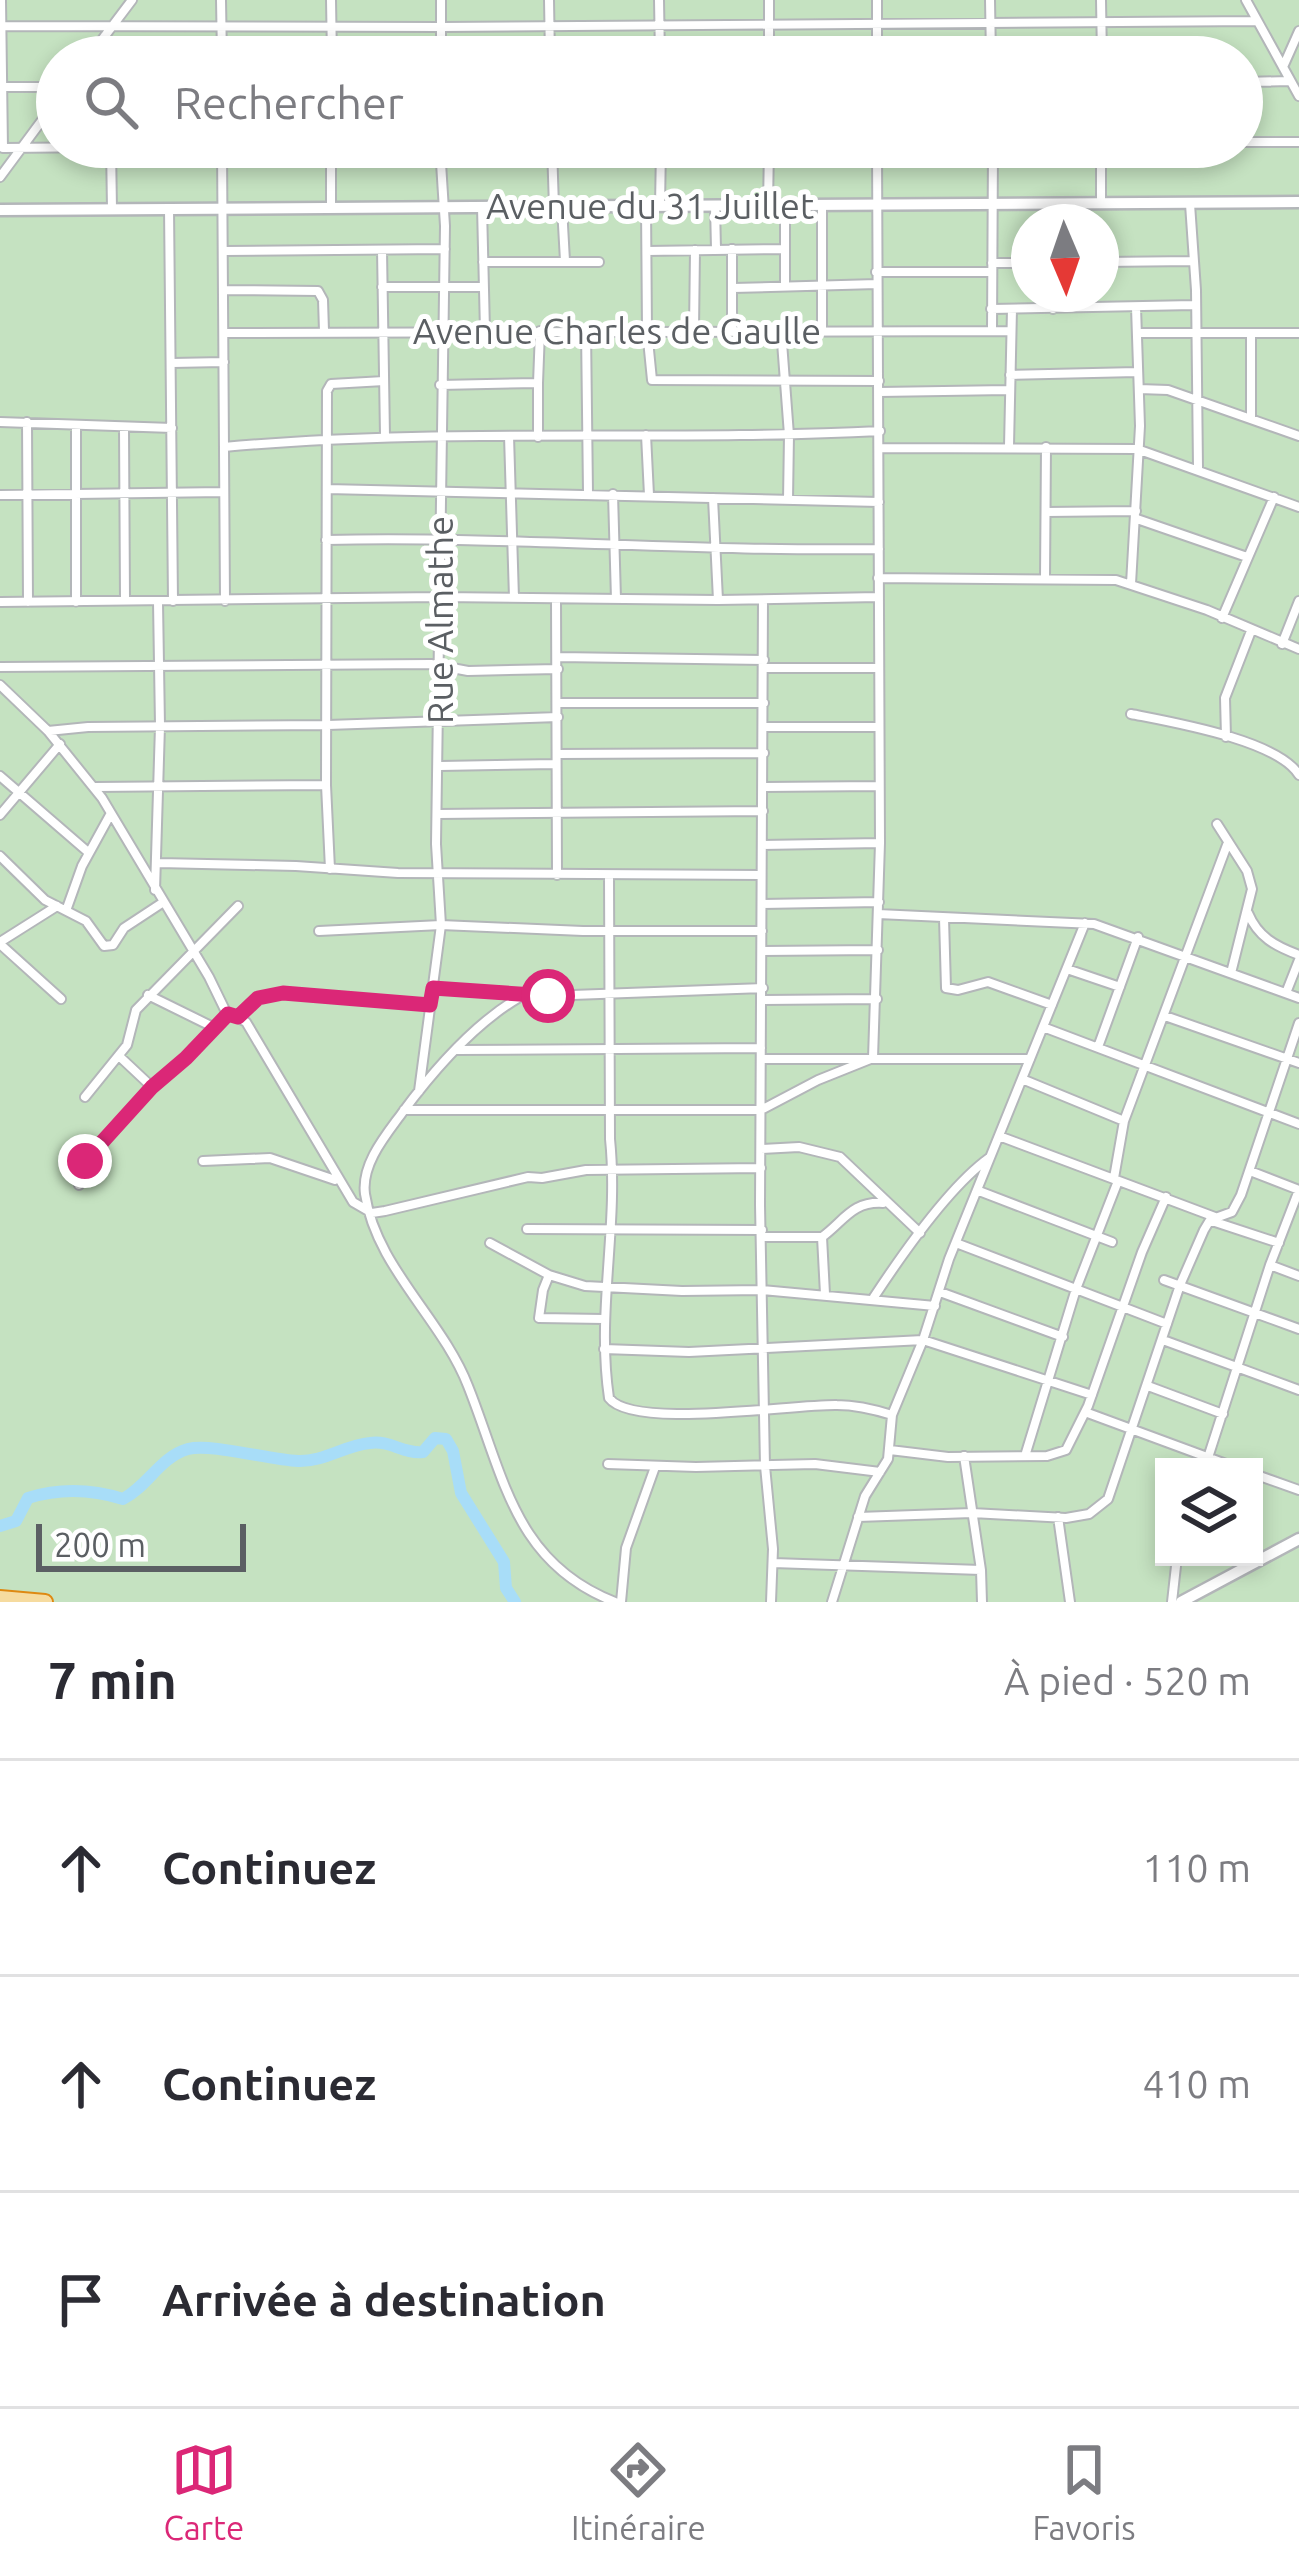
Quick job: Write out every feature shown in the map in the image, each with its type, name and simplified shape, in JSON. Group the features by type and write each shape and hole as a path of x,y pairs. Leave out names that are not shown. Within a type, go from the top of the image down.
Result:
{"highway":[{"path":"0,1598 45,1602"}],"street":[{"path":"1,0 2,148 36,148"},
{"path":"105,35 132,0"},
{"path":"221,0 221,36"},
{"path":"331,0 332,36"},
{"path":"441,0 441,36"},
{"path":"549,0 550,36"},
{"path":"659,0 660,36"},
{"path":"769,0 769,36"},
{"path":"877,0 877,36"},
{"path":"990,0 991,36"},
{"path":"1101,0 1102,36"},
{"path":"1246,0 1299,96"},
{"path":"1,26 1257,21"},
{"path":"1283,67 1299,31"},
{"path":"1263,82 1290,81"},
{"path":"2,87 36,87"},
{"path":"0,177 36,129"},
{"path":"1263,142 1299,142"},
{"path":"112,209 113,168"},
{"path":"222,168 225,601"},
{"path":"331,168 331,208"},
{"name":"Rue Almathe","path":"418,1091 441,925 436,872 443,538 441,168"},
{"path":"554,168 565,261"},
{"path":"658,168 647,251 647,330 654,381 1008,390"},
{"path":"768,206 769,168"},
{"path":"873,1058 880,844 877,168"},
{"path":"992,330 993,168"},
{"path":"1101,168 1101,203"},
{"name":"Avenue du 31 Juillet","path":"0,209 1299,202"},
{"path":"1190,204 1198,468"},
{"path":"822,205 822,330"},
{"path":"715,206 716,249"},
{"path":"785,206 785,286"},
{"path":"482,207 484,332"},
{"path":"170,208 173,601"},
{"path":"224,251 445,249"},
{"path":"732,249 732,330"},
{"path":"647,251 785,249"},
{"path":"382,250 385,436"},
{"path":"694,330 695,250"},
{"path":"1119,262 1194,261"},
{"path":"483,262 598,262"},
{"path":"876,272 1011,264"},
{"path":"733,288 877,284"},
{"path":"382,287 483,287"},
{"path":"224,290 318,291 323,300 323,331"},
{"path":"1119,307 1194,305"},
{"path":"1131,584 1137,515 1136,307"},
{"path":"991,309 1011,309"},
{"path":"1009,446 1012,312"},
{"path":"781,329 789,435 788,500"},
{"path":"538,437 540,331"},
{"path":"586,331 587,493"},
{"name":"Avenue Charles de Gaulle","path":"224,333 1010,331"},
{"path":"1136,333 1299,333"},
{"path":"1251,333 1251,418"},
{"path":"172,363 224,362"},
{"path":"1010,375 1137,373"},
{"path":"330,869 326,785 329,385 384,381"},
{"path":"440,385 538,383"},
{"path":"1139,389 1198,398 1299,436"},
{"path":"0,422 172,428"},
{"path":"27,422 28,602"},
{"path":"76,425 76,602"},
{"path":"124,428 125,600"},
{"path":"224,448 385,436 586,438 880,431"},
{"path":"646,435 649,495"},
{"path":"509,436 514,598"},
{"path":"1045,579 1046,447"},
{"path":"880,448 1137,449 1299,507"},
{"path":"327,489 880,502"},
{"path":"0,495 224,492"},
{"path":"613,494 616,599"},
{"path":"1222,618 1274,497"},
{"path":"713,498 718,600"},
{"path":"1046,512 1137,515 1247,557"},
{"path":"326,540 443,538 879,549"},
{"path":"878,578 1104,579 1131,584 1299,649"},
{"path":"0,602 878,597"},
{"path":"556,598 557,875"},
{"path":"763,600 761,1168 771,1602"},
{"path":"1282,644 1299,601"},
{"path":"155,892 159,863 158,602"},
{"path":"1226,737 1225,698 1251,631"},
{"path":"558,658 879,668"},
{"path":"0,667 158,664 558,670"},
{"path":"0,685 60,744 94,787 233,1016 253,1033 353,1202 372,1213 528,1177 586,1170 761,1168"},
{"path":"558,703 764,703"},
{"path":"1131,714 1226,737 1282,760 1299,773"},
{"path":"48,731 558,717"},
{"path":"764,727 879,727"},
{"path":"0,814 60,744"},
{"path":"440,766 764,753"},
{"path":"0,776 88,852"},
{"path":"94,787 326,785"},
{"path":"765,787 878,786"},
{"path":"438,814 763,812"},
{"path":"61,999 0,943 63,907 110,814"},
{"path":"1217,824 1250,878 1252,896 1231,973"},
{"path":"762,845 880,844"},
{"path":"1025,1456 1076,1289 1116,1179 1124,1121 1227,844"},
{"path":"0,856 39,895 86,921 100,944 108,947 124,928 162,903"},
{"path":"159,863 557,875 761,875"},
{"path":"609,875 613,1172 604,1318 609,1397 620,1408 700,1414 832,1405 892,1414"},
{"path":"762,904 879,902"},
{"path":"85,1097 129,1040 136,1010 148,995 238,906"},
{"path":"1248,913 1268,942 1299,957 1286,993"},
{"path":"878,914 1085,923 1299,998"},
{"path":"944,918 946,988 965,989 988,982 1052,1005"},
{"path":"832,1602 865,1496 890,1450 892,1414 1085,923"},
{"path":"319,931 441,925 762,931"},
{"path":"1098,1047 1138,938"},
{"path":"762,951 878,950"},
{"path":"1067,969 1120,987"},
{"path":"433,988 522,995 763,988"},
{"path":"79,1185 88,1156 152,1087 215,1028 258,998 283,993 430,1005"},
{"path":"148,995 215,1028"},
{"path":"522,995 455,1050 418,1091 367,1172 365,1194 394,1266 462,1372 514,1508 534,1541 568,1580 618,1602 626,1548 655,1467"},
{"path":"763,1000 877,999"},
{"path":"1165,1016 1299,1063"},
{"path":"858,1517 973,1513 1058,1517 1089,1514 1108,1499 1180,1286 1213,1219 1232,1212 1299,1023"},
{"path":"1043,1027 1299,1124"},
{"path":"455,1050 1030,1059"},
{"path":"119,1056 152,1087"},
{"path":"404,1110 761,1110 873,1058"},
{"path":"1022,1079 1124,1121"},
{"path":"998,1136 1279,1243"},
{"path":"761,1149 825,1150 852,1166 884,1203 920,1233"},
{"path":"874,1297 920,1233 973,1170 990,1157"},
{"path":"202,1161 270,1158 336,1180"},
{"path":"1207,1458 1299,1190 1250,1171"},
{"path":"979,1191 1112,1242"},
{"path":"890,1450 1054,1456 1066,1450 1092,1395 1166,1198"},
{"path":"527,1229 822,1237 849,1210 866,1202 884,1203"},
{"path":"822,1237 826,1294"},
{"path":"490,1243 549,1275 607,1288 762,1290 935,1306"},
{"path":"956,1243 1167,1324"},
{"path":"1270,1264 1299,1276"},
{"path":"549,1275 539,1318 604,1318"},
{"path":"1163,1280 1299,1329"},
{"path":"940,1292 1063,1337"},
{"path":"604,1349 763,1349 923,1340 1092,1395"},
{"path":"1163,1340 1299,1390"},
{"path":"1148,1386 1223,1414"},
{"path":"1085,1412 1197,1458"},
{"path":"964,1456 982,1602"},
{"path":"608,1464 833,1465 880,1472"},
{"path":"1263,1477 1299,1490"},
{"path":"1058,1517 1070,1602"},
{"path":"1181,1602 1299,1539"},
{"path":"772,1563 981,1570"},
{"path":"1172,1602 1176,1566"}],"green space":[{"path":"0,0 1299,0 1299,1602 0,1602"}],"waterway":[{"path":"0,1526 16,1521 28,1498 40,1495 76,1491 123,1499 170,1458 188,1449 298,1461 370,1443 423,1452 435,1438 446,1439 461,1493 504,1562 506,1588 515,1602"}],"route":[{"path":"85,1161 228,1014 238,1017 269,994 430,1005 433,988 548,996"}]}
